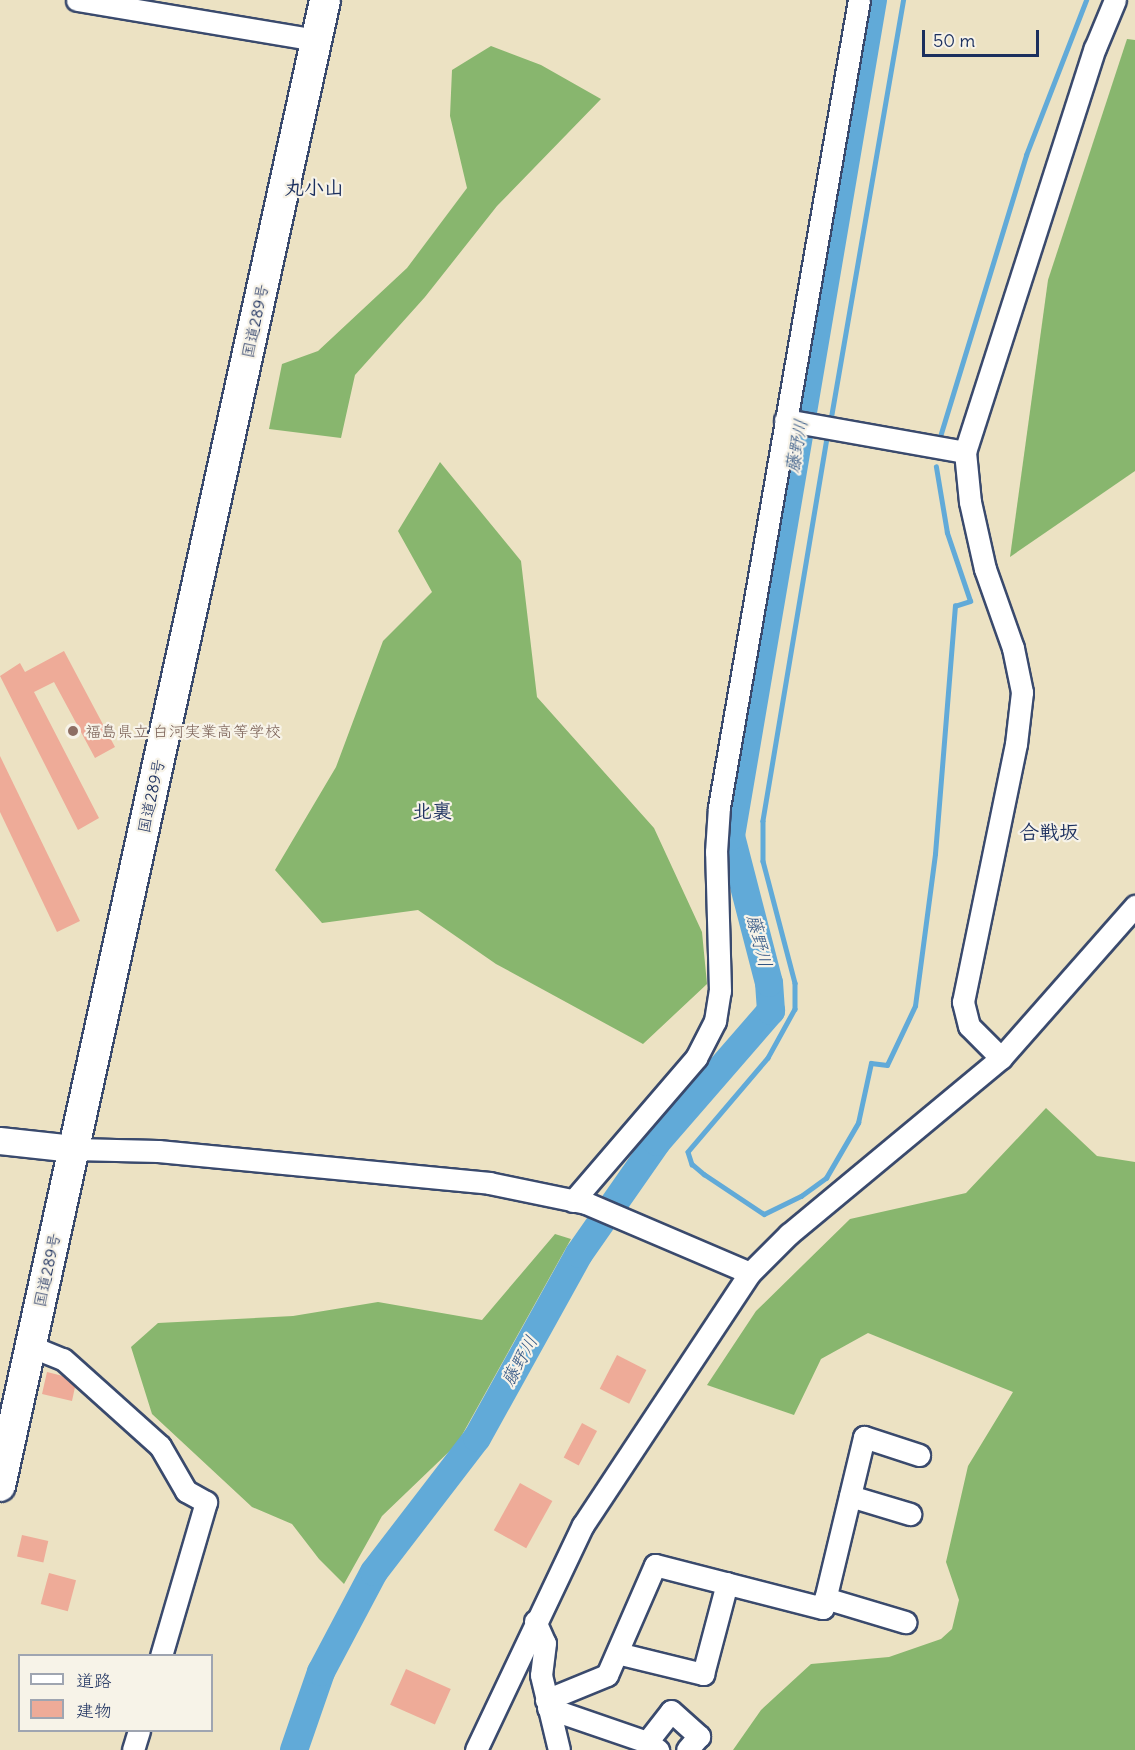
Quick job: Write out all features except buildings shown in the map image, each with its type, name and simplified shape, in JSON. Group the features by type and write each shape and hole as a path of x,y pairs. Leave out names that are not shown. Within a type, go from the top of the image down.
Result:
{"highway":[{"name":"国道289号","path":"0,1486 325,0"}],"main road":[{"path":"0,1142 74,1149"}],"street":[{"path":"77,0 101,2 316,40"},
{"path":"580,1202 696,1058 715,1021 720,991 716,852 719,807 859,0"},
{"path":"1001,1058 969,1026 963,1002 1016,744 1022,692 1013,648 985,569 970,502 965,452 1087,70 1115,0"},
{"path":"785,420 965,452"},
{"path":"476,1750 535,1621 583,1525 750,1274 789,1234 1001,1058 1135,906"},
{"path":"74,1149 158,1151 489,1183 580,1202 750,1274"},
{"path":"30,1346 63,1359 160,1446 186,1491 206,1502 162,1654"},
{"path":"547,1704 607,1675 655,1565 823,1608 864,1437 919,1455"},
{"path":"850,1496 910,1514"},
{"path":"617,1653 703,1674 727,1583"},
{"path":"825,1599 905,1622"},
{"path":"535,1621 545,1643 541,1676 559,1750"},
{"path":"547,1704 652,1746 671,1711 699,1736 687,1750"},
{"path":"133,1750 139,1732"}],"green space":[{"path":"1127,39 1135,40 1135,471 1010,557 1048,280"},
{"path":"491,46 541,65 601,99 497,206 425,297 355,375 341,438 269,429 282,364 318,351 407,268 467,188 450,116 452,70"},
{"path":"440,462 521,561 537,697 654,828 702,932 707,984 643,1044 496,964 418,910 322,923 275,870 336,767 383,641 432,592 398,531"},
{"path":"1046,1108 1097,1156 1135,1162 1135,1750 733,1750 761,1710 811,1664 889,1657 941,1639 952,1629 959,1600 946,1562 968,1466 1013,1392 868,1333 821,1359 794,1415 707,1385 756,1311 850,1219 966,1193"},
{"path":"555,1234 571,1239 457,1444 382,1516 344,1584 319,1559 292,1524 252,1507 152,1414 131,1347 158,1323 293,1316 378,1302 482,1320"}],"waterway":[{"name":"藤野川","path":"294,1750 321,1672 374,1572 477,1438 579,1254 657,1142 771,1011 769,983 731,836 873,0"},
{"path":"830,423 903,0"},
{"path":"939,440 1026,155 1086,0"},
{"path":"827,438 763,821 763,861 795,983 795,1009 768,1058 688,1152 692,1164 704,1174 764,1214 801,1196 826,1178 858,1123 871,1063 887,1065 915,1006 935,854 955,606 970,601 947,533 936,467"}],"place":[{"name":"福島県立 白河実業高等学校","path":"73,731"}],"district":[{"name":"丸小山","path":"314,187"},
{"name":"北裏","path":"432,810"},
{"name":"合戦坂","path":"1049,831"}]}
